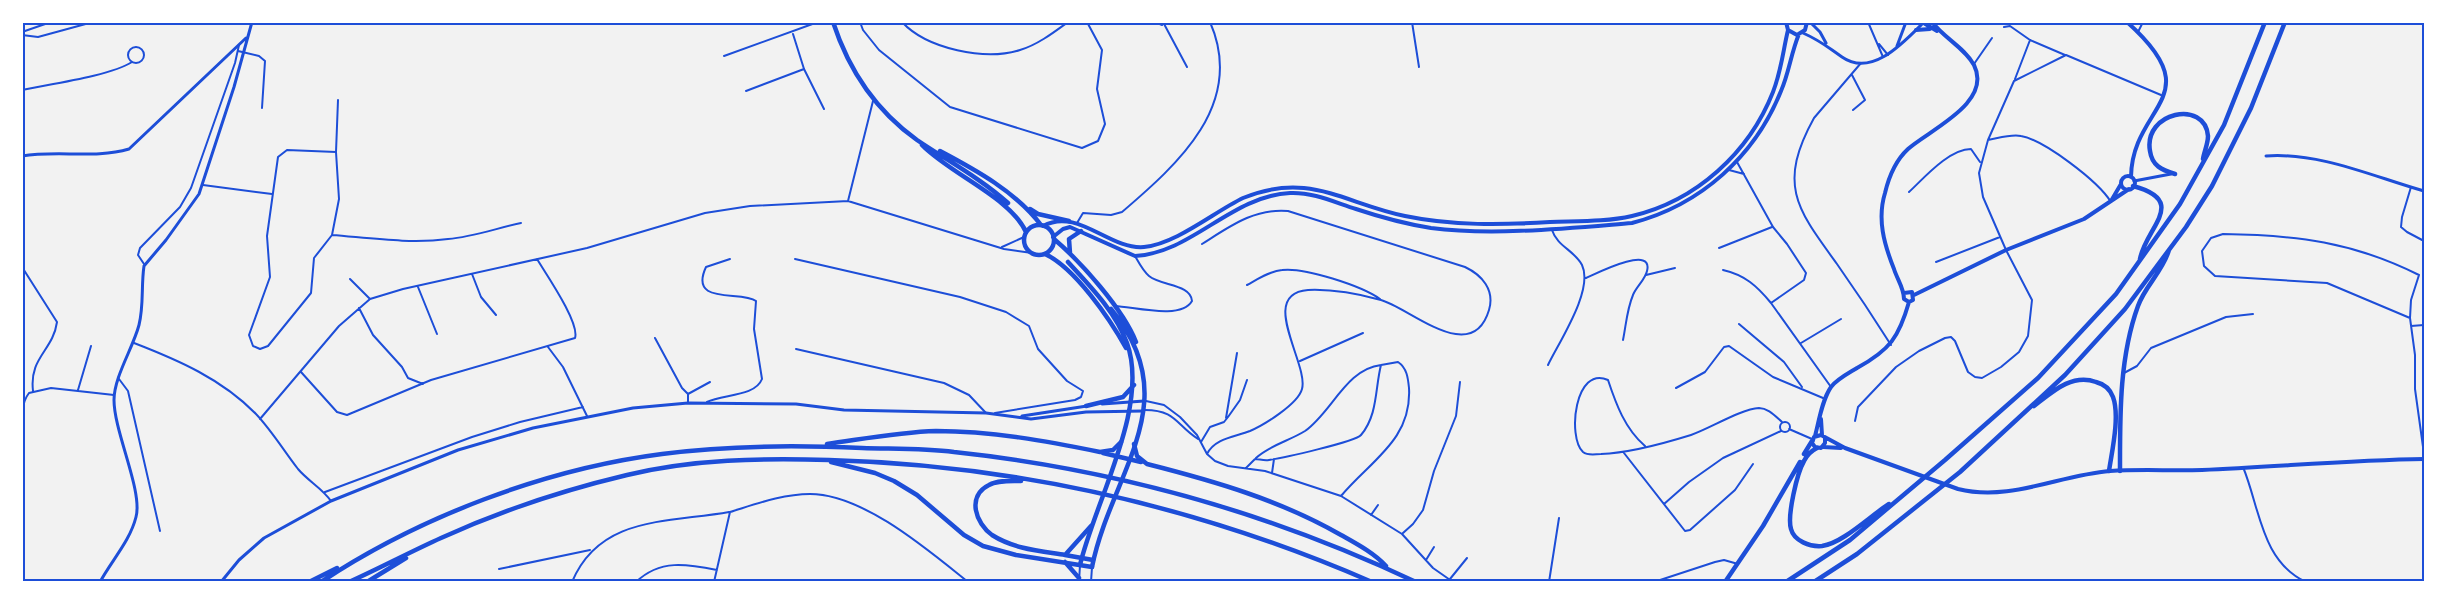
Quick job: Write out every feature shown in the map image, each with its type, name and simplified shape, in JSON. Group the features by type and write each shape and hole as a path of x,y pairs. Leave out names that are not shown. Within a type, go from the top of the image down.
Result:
{"main road":[{"path":"833,22 850,67 873,100 926,146 991,188 1008,203"},
{"path":"926,146 933,147 979,172 1038,214 1077,223 1134,246 1154,245 1258,191 1286,186 1320,189 1404,215 1454,223 1582,221 1642,213 1679,198 1704,183 1749,138 1773,91 1782,62 1788,30 1786,22"},
{"path":"1044,254 1052,248 1054,238 1068,227 1135,256 1152,254 1173,246 1261,198 1292,193 1320,196 1370,213 1432,228 1552,229 1632,223 1644,220 1697,196 1729,170 1758,135 1777,101 1801,34 1809,22"},
{"path":"1908,302 1904,299 1904,293 1894,271 1882,233 1882,203 1887,184 1895,164 1908,149 1962,110 1976,83 1974,64 1932,22"},
{"path":"2111,202 2131,163 2138,142 2158,111 2164,97 2166,83 2162,62 2127,22"},
{"path":"1786,582 1850,540 1945,460 2038,378 2084,330 2139,263 2180,204 2234,105 2265,22"},
{"path":"1814,582 1857,554 1960,472 2065,375 2125,309 2212,186 2232,148 2285,22"},
{"path":"1923,23 1940,32"},
{"path":"1916,30 1932,28"},
{"path":"1788,30 1801,34"},
{"path":"2175,174 2159,168 2154,162 2149,144 2157,125 2169,116 2191,115 2202,123 2208,136 2201,166"},
{"path":"916,138 940,162 1004,206 1017,219 1025,235 1025,246 1032,253 1044,254 1060,264 1108,318 1131,355"},
{"path":"2131,163 2132,183"},
{"path":"2124,178 2156,194 2163,206 2161,216 2142,250 2139,263"},
{"path":"1725,582 1739,564 1813,439 1831,387 1846,374 1876,357 1891,345 1900,332 1908,302 1912,301 1914,295 2006,250 2084,219 2111,202 2132,183"},
{"path":"2121,184 2124,188 2132,183"},
{"path":"819,459 886,476 917,495 964,536 983,546 1016,555 1092,567 1144,411 1145,380 1140,353 1131,329 1115,306 1054,238 1051,231 1042,225 1023,204"},
{"path":"1025,235 1032,226 1070,221"},
{"path":"1071,255 1069,239 1081,231"},
{"path":"2120,471 2124,373 2132,325 2140,299 2164,263 2170,248"},
{"path":"1068,262 1118,317 1140,353"},
{"path":"1904,293 1909,291 1914,295"},
{"path":"1080,565 1130,411 1134,385 1131,355 1120,327 1105,303"},
{"path":"2008,426 2068,382 2079,379 2100,383 2109,389 2114,406 2109,471"},
{"path":"1086,406 1123,397 1134,385"},
{"path":"1820,447 1824,437 1821,412"},
{"path":"814,445 879,435 955,431 1041,441 1100,452 1236,489 1295,510 1369,552 1388,568"},
{"path":"1813,439 1824,437 1845,448 1958,489 2001,493 2109,471 2424,459"},
{"path":"1813,439 1820,447"},
{"path":"1100,452 1113,450 1121,441"},
{"path":"1134,444 1137,456 1147,464"},
{"path":"309,582 468,505 592,467 673,453 742,447 814,445 952,451 1095,473 1262,519 1388,568 1416,582"},
{"path":"1845,448 1820,447 1808,454 1800,468 1791,529 1804,543 1820,546 1838,540 1908,491"},
{"path":"349,582 429,545 537,501 627,475 670,467 724,462 819,459 902,462 1029,480 1130,499 1264,538 1372,582"},
{"path":"1029,480 998,482 982,489 976,499 975,507 979,521 987,531 1006,542 1093,560"},
{"path":"1065,555 1091,526"},
{"path":"367,582 429,545"},
{"path":"321,582 353,560"},
{"path":"1065,562 1079,580"}],"street":[{"path":"39,22 39,27"},
{"path":"22,34 51,22"},
{"path":"22,34 38,37 93,22"},
{"path":"100,582 128,537 137,512 136,497 116,415 114,395 142,310 144,264 186,214 203,185 252,22"},
{"path":"724,56 793,33 818,22"},
{"path":"860,22 879,50 950,106 1082,148 1098,141 1105,123 1097,89 1101,50 1087,22"},
{"path":"902,22 932,44 951,49 988,53 1017,51 1029,47 1068,22"},
{"path":"1155,22 1162,24 1187,67"},
{"path":"1077,223 1083,213 1111,215 1122,212 1174,165 1201,129 1211,111 1218,86 1221,60 1216,36 1210,22"},
{"path":"1412,22 1419,67"},
{"path":"1809,22 1842,58 1861,63 1888,55 1923,23"},
{"path":"1868,22 1882,57"},
{"path":"1897,48 1906,22"},
{"path":"2138,32 2143,22"},
{"path":"2004,27 2010,26 2030,40 2164,97"},
{"path":"793,33 804,69 824,109"},
{"path":"1801,34 1826,43"},
{"path":"22,156 54,152 117,152 129,149 248,36"},
{"path":"1974,64 1992,38"},
{"path":"1855,421 1858,407 1896,367 1945,338 1951,337 1955,340 1968,372 1975,377 1982,378 2019,352 2028,336 2032,300 2006,250 2002,236 1983,197 1979,173 1988,140 2030,40"},
{"path":"1877,41 1888,55"},
{"path":"144,264 138,256 140,248 180,207 191,188 239,45"},
{"path":"22,90 123,68 132,62 137,63 143,60 144,51 139,47 133,47 128,52 128,58 132,62"},
{"path":"238,51 259,56 265,61 262,108"},
{"path":"2014,81 2066,55"},
{"path":"1861,63 1808,128 1795,167 1796,194 1809,227 1865,304 1891,345"},
{"path":"746,91 804,69"},
{"path":"1852,75 1865,100 1853,110"},
{"path":"336,152 283,151 278,157 267,240 270,277 249,335 251,343 256,348 268,346 306,300 314,284 314,258 332,235 339,199 336,152 338,100"},
{"path":"848,201 873,100"},
{"path":"1988,140 2015,135 2030,138 2078,167 2099,185 2111,202"},
{"path":"1909,192 1942,160 1966,149 1971,149 1980,163"},
{"path":"2266,156 2291,156 2326,162 2424,191"},
{"path":"1736,159 1773,227 1797,258 1806,277 1771,303"},
{"path":"1729,170 1744,174"},
{"path":"2132,183 2175,174"},
{"path":"203,185 272,194"},
{"path":"2411,187 2401,227 2424,240"},
{"path":"260,419 320,347 370,299 622,239 705,213 750,206 848,201 999,248 1032,253"},
{"path":"1202,244 1247,217 1270,210 1288,211 1465,267 1484,281 1490,298 1488,312 1482,324 1469,333 1458,335 1445,333 1357,287 1309,273 1287,269 1271,272 1247,285"},
{"path":"332,235 395,240 443,240 521,223"},
{"path":"1719,248 1773,227"},
{"path":"1548,365 1574,313 1585,287 1586,278 1577,258 1557,241 1552,229"},
{"path":"2410,318 2327,283 2216,276 2204,266 2202,251 2211,238 2223,234 2319,240 2376,255 2424,277"},
{"path":"999,248 1025,235"},
{"path":"1936,262 2002,236"},
{"path":"1115,306 1134,306 1160,312 1186,308 1192,301 1192,296 1186,289 1161,283 1148,276 1135,256"},
{"path":"1586,278 1639,258 1644,260 1647,266 1645,275 1630,302 1623,340"},
{"path":"301,372 337,412 347,415 423,384 575,338 577,335 567,310 537,259"},
{"path":"706,403 753,389 762,379 754,329 756,300 747,296 715,295 708,291 704,284 706,267 730,259"},
{"path":"795,259 960,297 1006,312 1029,326 1038,349 1067,381 1083,391 1081,397 1075,400 994,413"},
{"path":"22,267 57,322 51,340 32,372 33,391"},
{"path":"1645,275 1675,268"},
{"path":"1723,270 1748,280 1758,287 1831,387"},
{"path":"472,274 481,297 496,315"},
{"path":"2420,275 2412,300 2410,318 2415,355 2415,389 2424,454"},
{"path":"350,279 370,299"},
{"path":"417,286 437,334"},
{"path":"1208,454 1215,444 1260,426 1296,400 1301,392 1303,384 1299,361 1288,334 1285,316 1287,305 1297,293 1309,290 1331,291 1381,300"},
{"path":"359,308 373,335 402,367 408,378 423,384"},
{"path":"2124,373 2137,366 2151,348 2212,321 2233,315 2253,314"},
{"path":"1801,344 1841,319"},
{"path":"1739,324 1785,362 1804,389"},
{"path":"2411,326 2424,325"},
{"path":"1299,361 1363,333"},
{"path":"656,338 682,388 688,394 688,403"},
{"path":"133,343 198,370 242,402 260,419 305,477 325,492 331,501"},
{"path":"78,390 91,346"},
{"path":"1676,388 1705,372 1724,347 1729,346 1773,377 1826,400"},
{"path":"548,347 563,367 586,416"},
{"path":"796,349 944,383 969,395 986,413"},
{"path":"1226,420 1237,353"},
{"path":"1246,468 1267,450 1306,430 1356,376 1372,366 1398,362 1405,369 1409,393 1399,434 1377,461 1341,496"},
{"path":"1255,459 1274,459 1350,442 1360,437 1372,414 1381,365"},
{"path":"1645,446 1625,422 1608,380 1600,377 1584,384 1579,397 1575,426 1582,451 1588,454 1624,453 1691,435 1756,408 1768,410 1782,422 1787,422 1789,429"},
{"path":"120,379 128,391 160,531"},
{"path":"1201,443 1210,428 1226,420 1240,400 1248,380"},
{"path":"688,394 710,382"},
{"path":"1402,534 1423,510 1434,471 1456,416 1460,382"},
{"path":"22,457 26,444 23,407 26,396 33,391 51,388 114,395"},
{"path":"1021,417 1086,406 1132,402 1146,401 1164,405 1176,412 1194,432 1208,454 1219,464 1272,473 1341,496 1402,534 1426,560 1452,581 1467,558"},
{"path":"221,582 239,560 264,538 331,501 458,450 533,428 650,405 796,404 844,410 994,413 1031,419 1086,412 1161,411 1173,416 1198,439"},
{"path":"325,492 472,437 520,422 583,407"},
{"path":"1781,431 1779,427 1782,422"},
{"path":"1789,429 1813,439"},
{"path":"1664,504 1689,482 1723,458 1789,429"},
{"path":"1624,453 1681,528 1690,530 1735,490 1753,464"},
{"path":"1272,473 1274,459"},
{"path":"2243,467 2265,538 2274,555 2290,573 2306,582"},
{"path":"500,569 590,550 615,534 634,527 730,512 797,495 813,494 855,505 896,528 968,582"},
{"path":"1371,515 1378,506"},
{"path":"714,582 730,512"},
{"path":"1549,582 1559,518"},
{"path":"1426,560 1434,547"},
{"path":"572,582 590,550"},
{"path":"1654,582 1725,560 1739,564"},
{"path":"636,582 654,568 670,564 686,564 717,570"},
{"path":"1079,580 1080,565"},
{"path":"1091,582 1092,567"}]}
